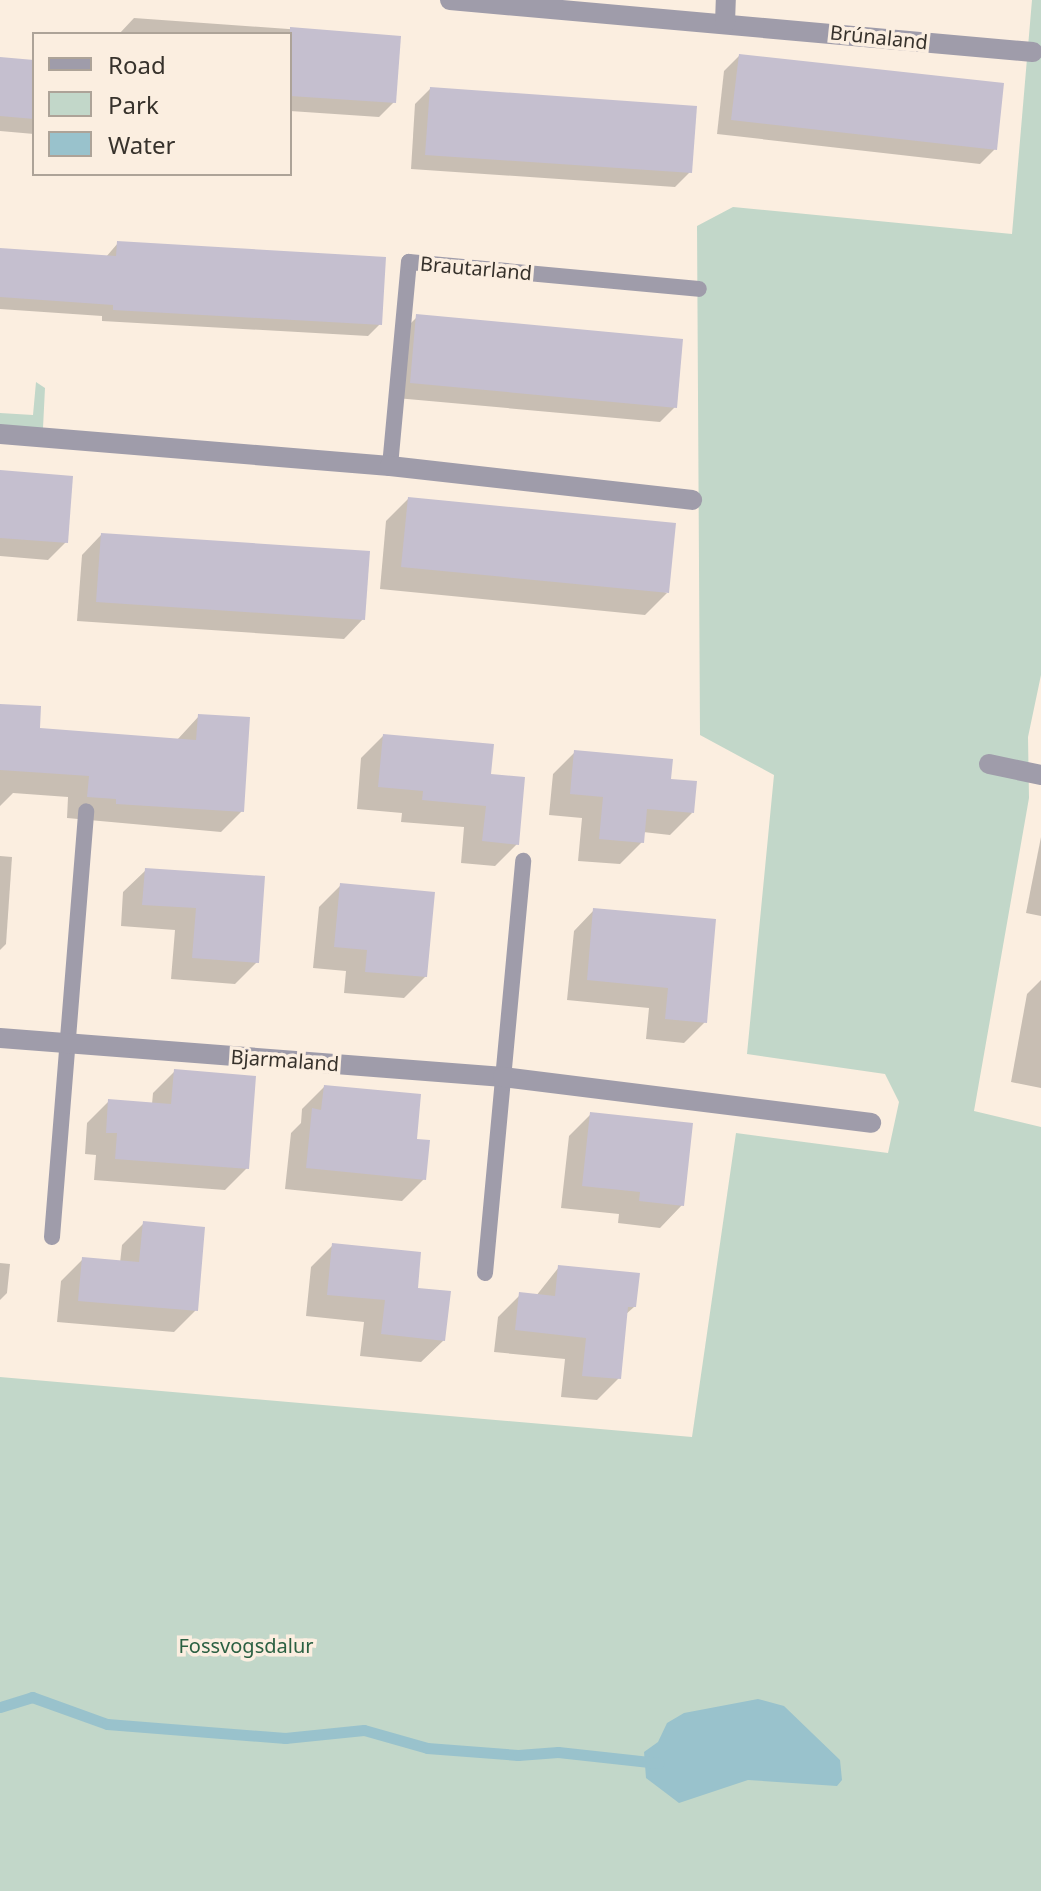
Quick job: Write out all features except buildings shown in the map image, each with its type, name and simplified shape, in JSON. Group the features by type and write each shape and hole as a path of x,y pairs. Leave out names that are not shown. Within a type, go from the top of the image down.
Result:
{"street":[{"name":"Brúnaland","path":"450,0 1033,52"},
{"path":"725,23 726,0"},
{"path":"0,434 390,466 692,500"},
{"path":"989,764 1041,775"},
{"name":"Bjarmaland","path":"0,1038 503,1077 871,1123"}],"lane":[{"name":"Brautarland","path":"390,466 409,262 699,289"},
{"path":"52,1237 86,811"},
{"path":"485,1273 523,861"}],"green space":[{"name":"Fossvogsdalur","path":"1032,0 1041,0 1041,675 1028,737 1029,798 974,1111 1041,1127 1041,1891 0,1891 0,1377 692,1437 736,1133 888,1153 899,1102 885,1074 747,1054 774,775 700,735 697,226 733,207 1012,234"},
{"path":"36,382 45,388 43,428 0,429 0,413 33,415"}],"water":[{"path":"758,1699 784,1706 840,1760 842,1780 837,1786 748,1780 679,1803 646,1778 644,1752 658,1742 667,1723 684,1713"}],"waterway":[{"path":"0,1707 32,1697 107,1724 285,1738 364,1730 427,1748 518,1755 558,1752 658,1763"}]}
